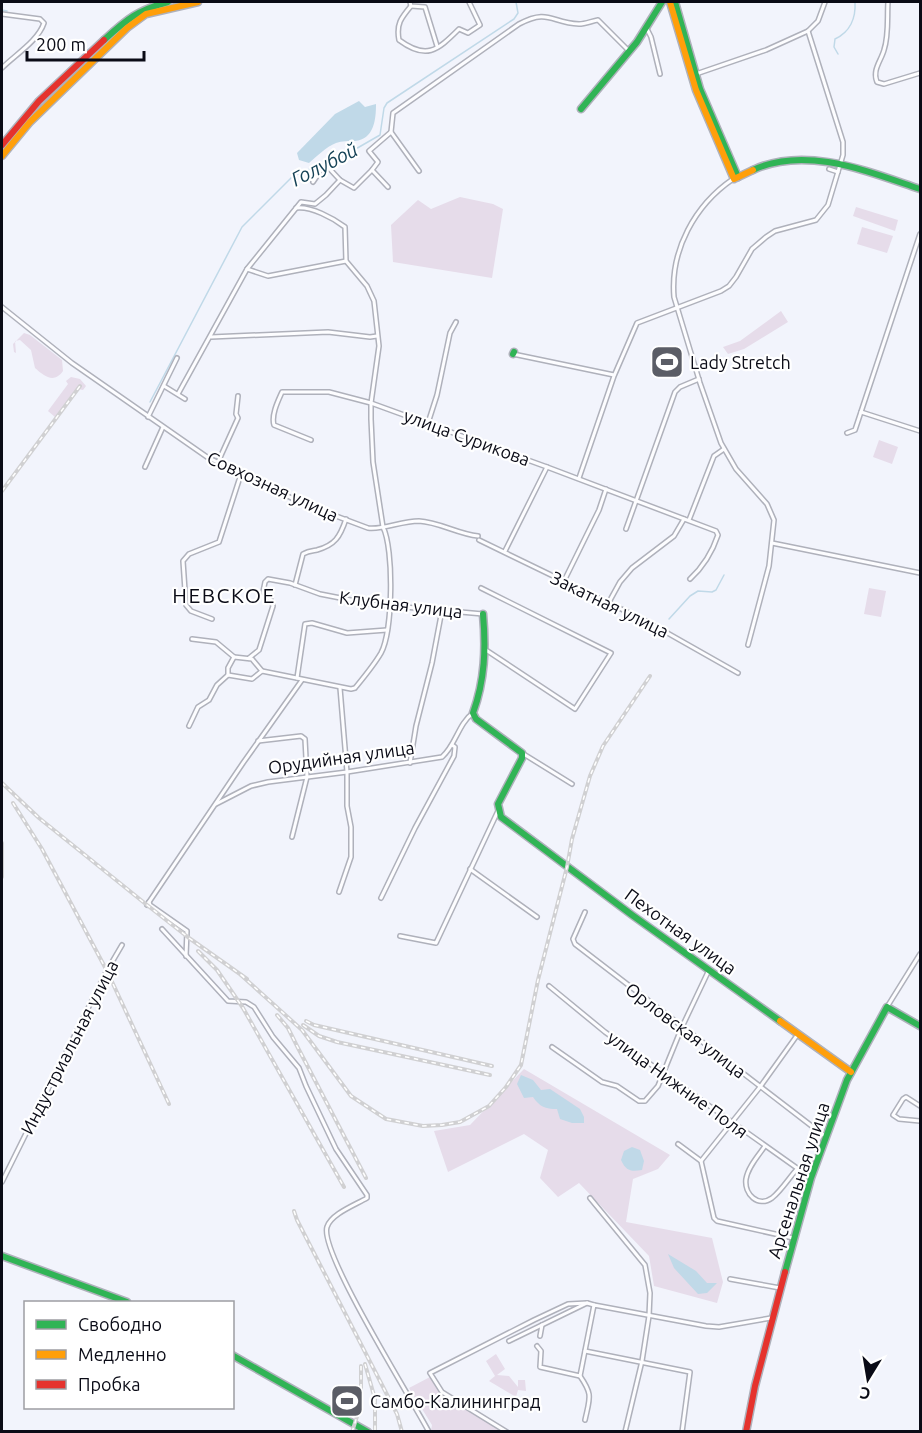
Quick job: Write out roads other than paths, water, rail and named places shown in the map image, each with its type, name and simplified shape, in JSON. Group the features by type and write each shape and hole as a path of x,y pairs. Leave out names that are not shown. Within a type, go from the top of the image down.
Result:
{"street":[{"path":"2,145 39,101 122,24 145,8 168,2"},
{"path":"2,156 30,122 127,28 156,11 198,2"},
{"path":"437,46 425,7 411,4 398,22 399,40 419,52 430,51 437,46 459,29 468,33 480,25 469,2"},
{"path":"581,109 647,29 662,2"},
{"path":"670,2 696,90 736,178"},
{"path":"675,2 696,74 736,178"},
{"path":"696,74 766,50 808,31 818,21 825,2"},
{"path":"888,2 885,47 876,68 877,82 884,84 921,73"},
{"path":"2,14 40,19 45,23 43,28 2,68"},
{"path":"419,171 391,132 393,113 530,18 545,15 580,24 598,20 629,51"},
{"path":"647,29 651,36 660,74"},
{"path":"579,478 614,375 637,323 646,318 678,309 729,286 752,249 766,237 775,231 816,220 828,205 844,150 841,132 808,31"},
{"path":"313,182 317,176 315,174 327,166 340,180 354,188 378,162 369,151 391,132"},
{"path":"748,645 769,566 774,528 771,511 767,504 736,469 724,449 699,379 674,297 673,280 676,261 685,236 703,206 736,178 769,165 791,160 816,160 841,164 921,189"},
{"path":"828,169 838,172"},
{"path":"372,170 388,187"},
{"path":"178,394 247,269 301,202 315,204 327,195 340,180"},
{"path":"192,639 216,642 234,657 249,658 262,671 351,689 355,688 382,652 391,605 387,535 383,527 373,462 371,403 379,346 374,301 371,293 346,261 345,227 320,213 296,208"},
{"path":"847,433 855,430 920,236"},
{"path":"247,269 268,276 346,261"},
{"name":"Совхозная улица","path":"2,307 72,363 148,417 241,474 304,504 368,528 376,529 393,524 421,522 479,538"},
{"path":"428,423 437,395 450,333 456,322"},
{"path":"210,337 328,332 377,336"},
{"path":"513,353 614,375"},
{"path":"148,417 177,358"},
{"path":"626,529 675,392 680,387 699,379"},
{"path":"164,386 185,399"},
{"name":"улица Сурикова","path":"310,440 274,425 274,414 282,392 328,392 371,403 579,478 716,531 718,535 706,561 690,579"},
{"path":"219,462 238,418 236,414 238,396"},
{"path":"861,412 921,431"},
{"path":"145,467 163,427"},
{"path":"689,520 714,456 724,449"},
{"path":"505,551 547,467"},
{"path":"212,619 191,611 186,605 183,561 189,554 219,542 241,474"},
{"path":"564,581 606,489"},
{"path":"295,585 303,554 336,541 341,535 346,519"},
{"path":"609,602 620,582 632,568 674,536 684,519"},
{"name":"Закатная улица","path":"479,538 609,602 693,646 738,673"},
{"path":"772,543 921,573"},
{"name":"Клубная улица","path":"249,658 260,650 273,606 271,600 263,592 265,582 274,579 345,599 483,614"},
{"path":"481,588 611,653 575,709 486,650"},
{"path":"411,763 416,726 432,663 442,610"},
{"name":"Орудийная улица","path":"186,956 187,932 148,903 216,804 251,786 268,782 442,757 473,713 479,697 486,650 483,614"},
{"path":"216,804 300,679 305,624 312,623 347,633 387,630"},
{"path":"189,726 198,707 209,700 217,685 228,675 228,668 234,657"},
{"path":"228,675 252,679 262,671"},
{"path":"339,892 351,857 340,688"},
{"path":"473,713 476,719 522,753 572,783"},
{"path":"258,741 303,737 307,777 292,837"},
{"path":"381,898 454,756 455,747 452,745"},
{"path":"400,936 436,943 498,811 498,804 522,758 522,753"},
{"name":"Пехотная улица","path":"498,811 501,817 567,867 851,1072"},
{"path":"470,869 537,917"},
{"name":"Орловская улица","path":"585,912 573,939 575,944 826,1137"},
{"path":"162,929 228,1001 246,1002 254,1007 273,1037 299,1068 336,1149 367,1195 367,1198 328,1223 326,1236 343,1276 382,1352 429,1431"},
{"name":"Индустриальная улица","path":"2,1182 105,974 122,945"},
{"name":"Арсенальная улица","path":"746,1431 755,1386 793,1238 826,1137 851,1072 887,1007 921,954"},
{"path":"552,1047 602,1082 617,1086 642,1102 651,1096 709,970"},
{"name":"улица Нижние Поля","path":"549,986 605,1032 811,1178"},
{"path":"887,1007 921,1026"},
{"path":"701,1161 760,1087 798,1034"},
{"path":"921,1106 906,1097 893,1115 899,1119 921,1121"},
{"path":"678,1144 701,1161 714,1218 720,1222 793,1238"},
{"path":"765,1146 749,1168 746,1180 747,1190 751,1197 764,1202 773,1198 797,1169"},
{"path":"590,1198 645,1265 650,1293 642,1361 625,1431"},
{"path":"2,1256 124,1301"},
{"path":"730,1280 780,1288"},
{"path":"507,1431 442,1392 430,1373 560,1308 577,1302 706,1326 719,1327 772,1318"},
{"path":"509,1341 586,1303"},
{"path":"580,1376 594,1305"},
{"path":"540,1336 542,1325"},
{"path":"537,1346 541,1351 540,1367 580,1376 589,1389 590,1396 585,1420"},
{"path":"585,1351 690,1372 682,1431"},
{"path":"234,1357 368,1431"}],"water":[{"path":"359,101 365,107 376,104 373,128 366,137 336,143 309,163 299,160 297,153 335,114"},
{"path":"521,1075 533,1080 541,1090 550,1089 580,1109 584,1123 572,1123 560,1119 557,1109 543,1107 533,1097 524,1098 517,1084"},
{"path":"632,1147 640,1150 644,1161 642,1170 629,1170 621,1160 624,1151"},
{"path":"668,1254 696,1271 707,1283 717,1283 707,1293 698,1294 674,1268"}],"waterway":[{"name":"Голубой","path":"150,402 242,227 293,176 347,154 380,135 384,108 387,103 514,19 518,13 516,2"},
{"path":"838,54 834,47 835,39 845,33 851,24 855,2"},
{"path":"2,10 7,11"},
{"path":"669,619 690,596 698,591 716,590 724,575"}],"railway":[{"path":"2,491 80,386"},
{"path":"241,975 302,1030 351,1096 386,1119 423,1126 442,1125 460,1122 489,1106 521,1065 538,980 572,839 590,776 603,746 650,676"},
{"path":"2,783 39,818 147,905 247,979"},
{"path":"13,803 42,849 107,971 169,1104"},
{"path":"2,843 2,877"},
{"path":"198,951 217,970 243,1008 344,1187"},
{"path":"277,1015 288,1028 366,1178"},
{"path":"306,1021 314,1025 492,1066"},
{"path":"303,1025 319,1036 337,1042 490,1075"},
{"path":"294,1211 397,1414 402,1432"},
{"path":"365,1364 375,1399 375,1432"},
{"path":"352,1432 361,1404 361,1366"}],"place":[{"name":"Lady Stretch","path":"667,362"},
{"name":"Самбо-Калининград","path":"347,1401"}],"district":[{"name":"НЕВСКОЕ","path":"224,595"}]}
